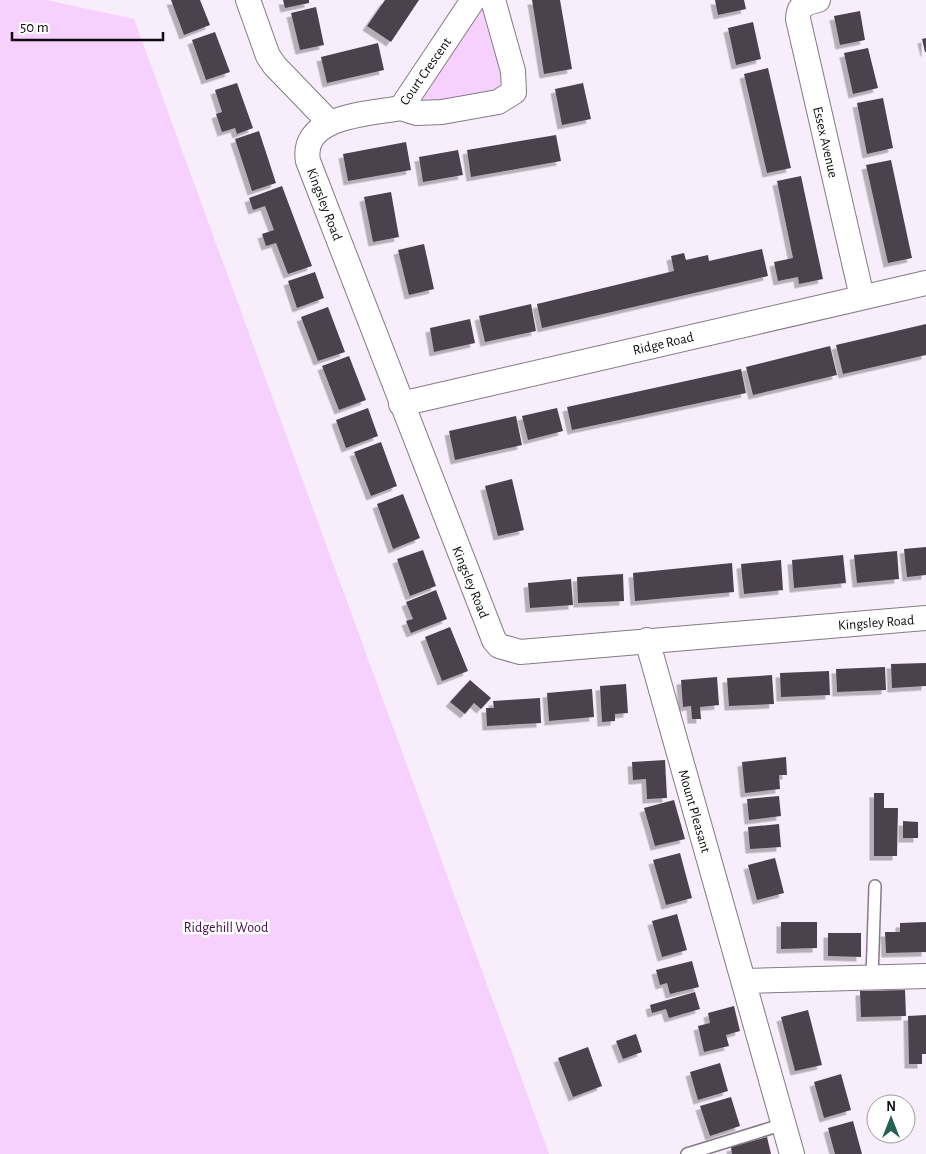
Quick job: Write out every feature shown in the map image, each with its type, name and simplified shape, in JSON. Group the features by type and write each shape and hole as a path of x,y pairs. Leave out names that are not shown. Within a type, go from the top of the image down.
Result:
{"street":[{"path":"248,0 268,56 330,122"},
{"name":"Court Crescent","path":"330,122 401,108 473,0"},
{"path":"401,108 416,113 442,112 498,102 514,92 513,71 493,0"},
{"name":"Essex Avenue","path":"818,0 804,4 798,11 798,19 862,298"},
{"name":"Kingsley Road","path":"330,122 317,130 310,141 306,151 308,161 401,404 494,640 499,646 520,652 926,618"},
{"name":"Ridge Road","path":"401,404 926,283"},
{"name":"Mount Pleasant","path":"647,640 792,1154"},
{"path":"744,982 926,976"}],"lane":[{"path":"872,978 875,886"},
{"path":"687,1154 784,1124"}],"green space":[{"name":"Ridgehill Wood","path":"0,0 46,0 134,19 549,1154 0,1154"},
{"path":"481,2 504,74 499,89 481,95 425,104 415,98"}],"building":[{"path":"171,0 200,0 210,25 184,35"},
{"path":"283,0 309,0 309,3 285,8"},
{"path":"385,0 419,0 391,42 367,26"},
{"path":"532,0 560,0 572,69 544,74"},
{"path":"715,0 744,0 746,9 718,15"},
{"path":"316,7 324,45 300,50 291,13"},
{"path":"860,11 865,40 840,45 834,16"},
{"path":"753,22 761,59 736,65 728,28"},
{"path":"215,32 230,72 206,80 192,40"},
{"path":"926,38 926,52 925,52 922,39"},
{"path":"378,43 384,70 327,83 321,57"},
{"path":"868,48 878,88 853,94 844,53"},
{"path":"768,68 791,168 767,173 744,74"},
{"path":"237,83 253,128 237,134 235,128 222,132 216,114 222,112 215,90"},
{"path":"583,83 591,119 562,125 555,89"},
{"path":"883,98 893,148 867,154 857,103"},
{"path":"259,131 276,183 252,191 235,139"},
{"path":"556,135 561,161 471,177 467,150"},
{"path":"406,142 411,170 348,181 343,154"},
{"path":"458,150 463,175 423,182 419,157"},
{"path":"891,160 912,258 888,263 866,165"},
{"path":"801,176 823,279 799,284 798,277 778,281 774,262 793,258 777,181"},
{"path":"282,186 312,266 288,274 276,243 266,246 262,234 274,230 265,206 253,210 249,198"},
{"path":"391,192 399,237 373,242 364,197"},
{"path":"424,244 434,289 409,295 398,250"},
{"path":"762,249 768,276 542,328 537,304 674,271 671,256 684,253 686,260 708,255 709,261"},
{"path":"315,272 324,298 297,308 288,281"},
{"path":"531,304 536,331 485,342 479,316"},
{"path":"328,307 345,352 318,361 301,317"},
{"path":"470,319 475,343 434,352 430,328"},
{"path":"926,324 926,355 843,374 836,345"},
{"path":"830,346 837,375 753,395 746,367"},
{"path":"349,356 366,400 339,410 322,366"},
{"path":"741,369 746,393 572,430 567,407"},
{"path":"368,408 378,436 346,448 336,420"},
{"path":"557,408 563,431 528,440 522,416"},
{"path":"516,416 522,445 455,460 449,431"},
{"path":"381,442 397,486 371,496 354,452"},
{"path":"512,479 524,530 498,536 485,486"},
{"path":"403,494 420,538 393,549 377,504"},
{"path":"926,547 926,575 907,577 904,549"},
{"path":"423,550 436,586 410,596 397,559"},
{"path":"897,551 899,579 857,583 854,555"},
{"path":"843,555 846,583 794,588 792,560"},
{"path":"781,560 783,590 744,594 741,564"},
{"path":"732,563 734,592 635,601 633,573"},
{"path":"623,574 624,601 578,603 577,577"},
{"path":"571,579 573,605 530,608 528,583"},
{"path":"436,590 447,619 411,633 406,621 413,619 406,602"},
{"path":"450,627 468,671 442,681 425,637"},
{"path":"926,663 926,686 892,688 891,664"},
{"path":"885,667 886,690 837,692 836,669"},
{"path":"829,671 830,695 781,697 780,673"},
{"path":"772,675 774,704 729,706 727,678"},
{"path":"717,677 719,705 700,707 701,719 692,719 691,706 683,707 681,680"},
{"path":"470,680 491,698 481,709 474,703 465,714 450,702"},
{"path":"626,684 628,713 615,714 615,721 602,722 600,686"},
{"path":"592,689 594,717 549,721 547,693"},
{"path":"540,698 541,723 487,726 486,708 494,708 493,701"},
{"path":"786,757 787,775 779,775 780,789 745,793 742,762"},
{"path":"665,760 667,798 647,799 646,779 633,780 632,762"},
{"path":"874,793 884,793 884,808 898,808 897,856 874,856"},
{"path":"779,796 781,816 749,820 747,799"},
{"path":"674,800 685,839 655,846 644,808"},
{"path":"903,821 918,822 918,838 903,838"},
{"path":"779,824 781,847 750,849 748,827"},
{"path":"680,853 692,898 666,905 653,860"},
{"path":"775,858 784,893 757,900 748,865"},
{"path":"677,914 687,950 662,957 652,921"},
{"path":"781,922 817,922 817,948 781,949"},
{"path":"926,922 926,952 886,953 885,932 900,932 900,923"},
{"path":"828,933 861,933 861,957 828,956"},
{"path":"692,961 699,987 670,994 667,983 660,985 656,970"},
{"path":"905,990 906,1016 861,1017 860,991"},
{"path":"695,992 700,1009 669,1018 666,1009 652,1013 650,1005"},
{"path":"734,1006 740,1031 726,1035 729,1046 704,1052 698,1026 710,1023 708,1013"},
{"path":"808,1010 822,1065 795,1071 781,1017"},
{"path":"926,1015 926,1054 922,1054 922,1064 909,1064 908,1016"},
{"path":"636,1034 642,1052 623,1059 616,1041"},
{"path":"588,1047 602,1086 573,1097 558,1058"},
{"path":"720,1063 728,1091 698,1100 690,1072"},
{"path":"841,1074 851,1110 824,1118 814,1082"},
{"path":"731,1097 740,1126 710,1136 700,1106"},
{"path":"853,1121 862,1154 835,1154 828,1128"},
{"path":"767,1137 771,1154 732,1154 731,1147"}]}
